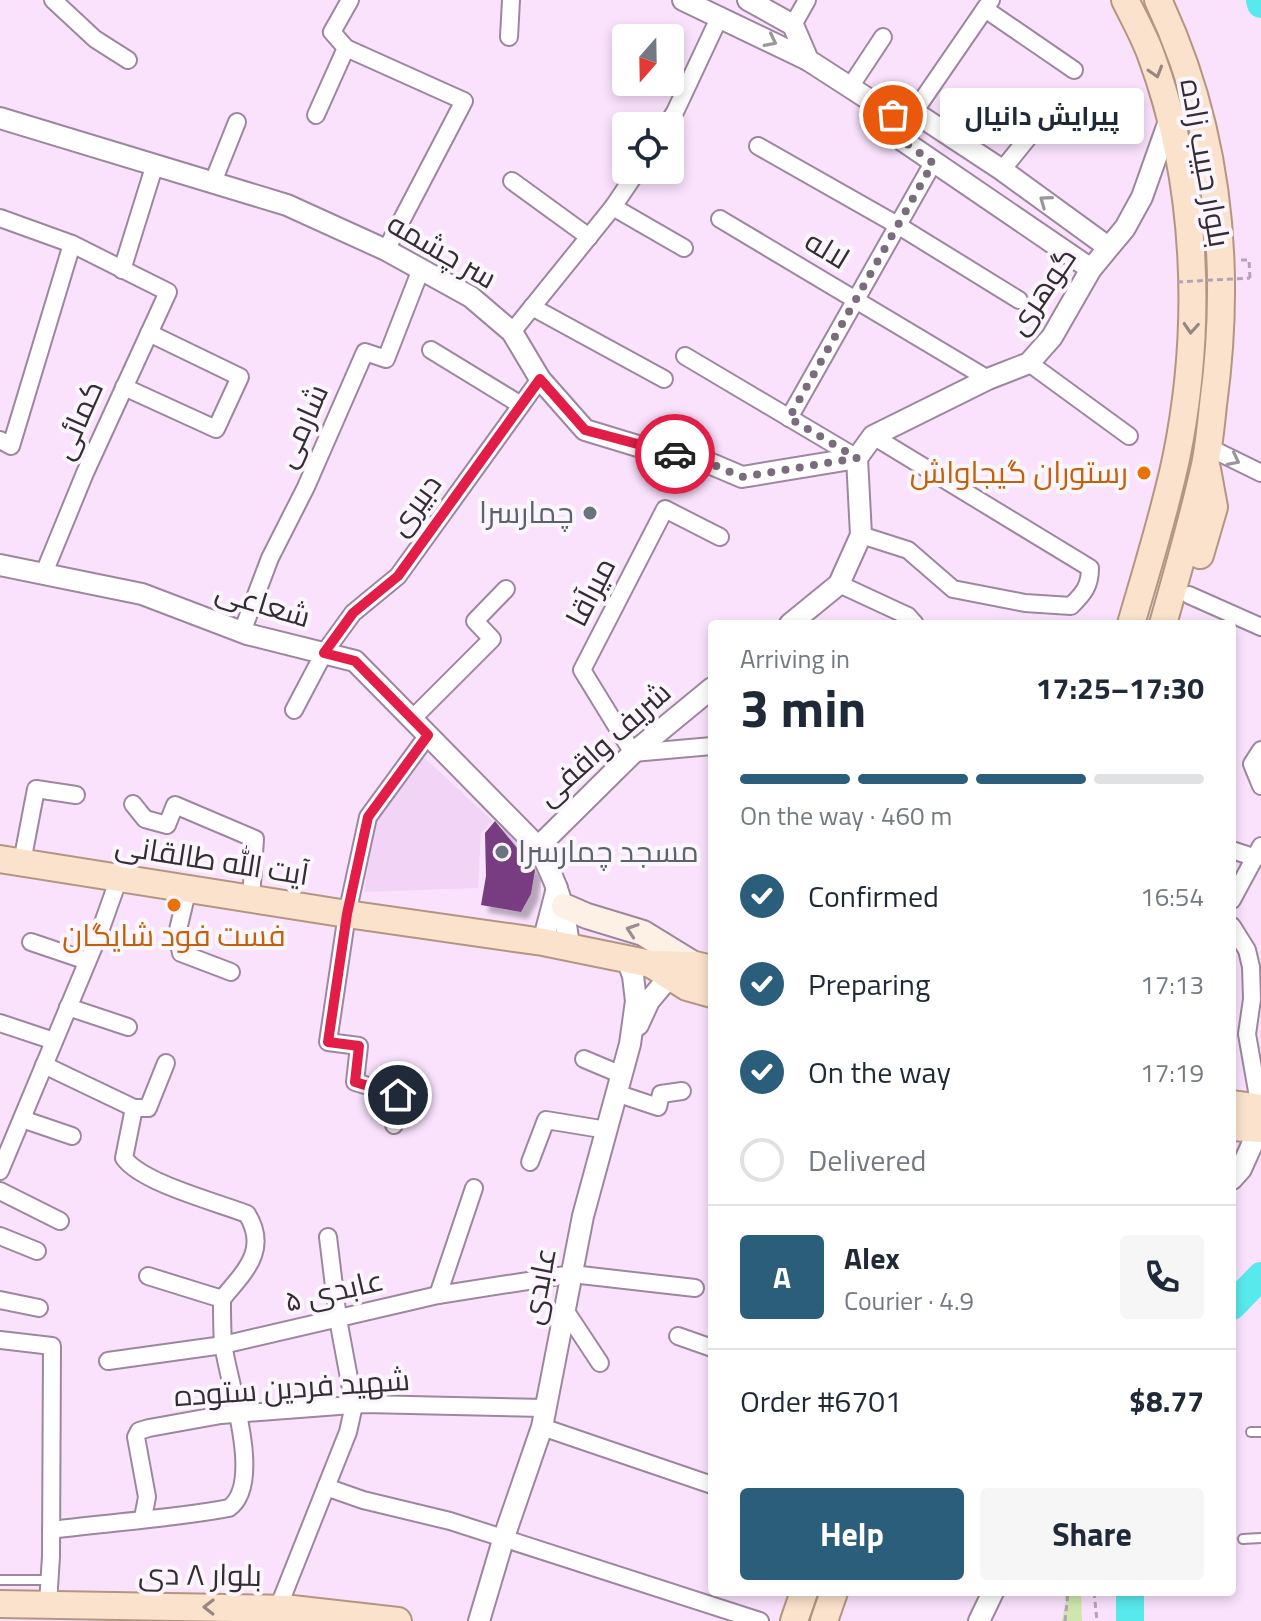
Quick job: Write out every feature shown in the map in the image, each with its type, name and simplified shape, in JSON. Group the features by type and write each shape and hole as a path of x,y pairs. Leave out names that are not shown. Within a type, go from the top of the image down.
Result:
{"main road":[{"name":"بلوار حبیب زاده","path":"1125,0 1151,54 1170,118 1188,214 1193,295 1187,375 1176,456 1132,620"},
{"name":"بلوار حبیب زاده","path":"1158,0 1179,44 1199,111 1218,211 1223,295 1207,454 1164,620"},
{"path":"1181,620 1214,507 1207,454"},
{"path":"1119,620 1143,536 1176,456"},
{"name":"آیت الله طالقانی","path":"11,860 556,944 649,966 704,967"},
{"path":"561,895 587,916 643,933 704,967"},
{"name":"آیت الله طالقانی","path":"649,966 687,987 708,993"},
{"path":"1236,1107 1256,1123"},
{"name":"بلوار ۸ دی","path":"0,1604 49,1592 278,1608 398,1621"},
{"path":"794,1621 803,1596"},
{"path":"824,1621 833,1596"}],"street":[{"path":"53,0 95,39 128,60"},
{"path":"350,0 332,32 346,48 464,101 386,250"},
{"path":"509,37 511,0"},
{"path":"683,0 808,60 893,115 902,140 1091,269"},
{"path":"748,0 793,25 808,60"},
{"path":"793,25 807,0"},
{"path":"914,112 988,5 1074,70"},
{"path":"675,112 720,16"},
{"path":"850,87 883,37"},
{"path":"316,115 346,48"},
{"path":"893,115 914,112 1002,170 1108,247"},
{"name":"سر چشمه","path":"0,118 287,205 386,250 471,297 512,332 540,379 585,430 641,447 702,460 742,477 857,458"},
{"path":"1002,170 1044,118"},
{"name":"گوهری","path":"857,458 873,436 988,379 1029,363 1052,337 1091,269 1125,228 1142,197 1170,118"},
{"path":"213,182 237,122"},
{"path":"758,146 899,226 1019,300"},
{"path":"789,418 933,163"},
{"path":"0,218 72,244 122,270 155,164"},
{"path":"512,181 589,237"},
{"path":"512,332 629,184"},
{"path":"613,207 684,248"},
{"name":"لاله","path":"720,219 988,379"},
{"path":"1068,253 1084,245 1085,231"},
{"path":"0,440 11,446 72,244"},
{"name":"شارمی","path":"242,632 270,558 306,487 365,352 386,359 421,269"},
{"name":"کمائی","path":"44,573 85,473 168,292 122,270"},
{"path":"532,307 664,379"},
{"path":"124,387 216,429 240,377 149,333"},
{"path":"431,350 521,405"},
{"path":"685,356 857,458 861,535 839,584 795,620"},
{"path":"1029,363 1129,436"},
{"name":"دبیری","path":"294,710 324,653 353,613 398,576 540,379"},
{"path":"861,535 908,550 953,589 1025,603 1071,606 1088,589 1090,568 873,436"},
{"path":"1207,454 1261,473"},
{"name":"میرآقا","path":"633,753 582,670 665,509 720,537"},
{"name":"شعاعی","path":"0,565 142,594 242,632 355,661 538,847 561,895"},
{"path":"839,584 912,620"},
{"path":"413,718 492,639 475,621 506,589"},
{"path":"1189,595 1261,627"},
{"name":"شریف واقفی","path":"538,847 633,753 708,691"},
{"path":"394,1125 398,1095 355,1082 359,1046 328,1042 347,914 368,817 428,735"},
{"path":"633,753 708,746"},
{"path":"1261,750 1252,764 1261,786"},
{"path":"11,860 36,789 76,795"},
{"path":"133,804 145,819 167,825 175,805 255,839 251,899"},
{"path":"1236,850 1258,852 1236,893"},
{"path":"0,1171 119,878"},
{"path":"188,888 177,934 181,953 231,972"},
{"path":"556,944 561,895"},
{"path":"1236,932 1247,950 1251,967 1252,999 1247,1034 1256,1123 1241,1169 1236,1175"},
{"path":"31,942 87,961"},
{"path":"630,1044 649,1001 649,966"},
{"name":"عابدی","path":"479,1621 544,1418 583,1216 630,1044 636,1001 633,976 649,966"},
{"path":"68,1007 128,1027"},
{"path":"0,1023 54,1041"},
{"path":"584,1059 658,1107 661,1094 682,1091"},
{"path":"44,1065 134,1108 148,1108 166,1063"},
{"path":"51,1530 143,1518 177,1517 229,1508 234,1504 242,1481 244,1440 223,1345 222,1299 248,1269 258,1239 255,1228 247,1214 131,1168 124,1158 134,1108"},
{"path":"22,1119 72,1136"},
{"path":"530,1162 546,1120 607,1130"},
{"path":"438,1295 474,1188"},
{"path":"0,1191 60,1221"},
{"path":"0,1236 37,1251"},
{"path":"278,1608 348,1432 354,1405 338,1319 328,1237"},
{"name":"عابدی ۵","path":"108,1361 223,1345 438,1295 572,1274 695,1288"},
{"path":"148,1276 222,1299"},
{"path":"0,1300 39,1308"},
{"path":"565,1310 600,1363"},
{"path":"678,1336 708,1347"},
{"path":"0,1340 52,1346 49,1592"},
{"name":"شهید فردین ستوده","path":"143,1518 147,1497 136,1437 139,1431 238,1413 354,1405 544,1418 708,1483"},
{"path":"326,1487 363,1500 504,1537 760,1621"},
{"path":"979,1621 991,1596"}],"lane":[{"path":"1243,1539 1261,1538"},
{"path":"0,1580 49,1592"}],"path":[{"path":"1177,282 1250,278 1249,260"},
{"path":"1065,1621 1068,1596"},
{"path":"1094,1596 1097,1621"}],"shaded area":[{"path":"421,755 493,821 481,833 478,888 364,892 376,816"}],"green space":[{"path":"1064,1596 1081,1596 1082,1621 1062,1621"}],"building":[{"name":"مسجد چمارسرا","path":"495,821 535,870 531,894 521,912 481,905 486,876 485,833"}],"waterway":[{"path":"1260,0 1261,4"},
{"path":"1236,1302 1261,1276"},
{"path":"1130,1596 1130,1621"}],"way so far":[{"path":"675,454 702,460 742,477 857,458 789,418 933,163 902,140 893,115"}],"place":[{"name":"پیرایش دانیال","path":"893,115"},
{"name":"رستوران گیجاواش","path":"1144,473"},
{"name":"چمارسرا","path":"590,513"},
{"name":"مسجد چمارسرا","path":"502,852"},
{"name":"فست فود شایگان","path":"174,905"}],"route":[{"path":"398,1095 355,1082 359,1046 328,1042 347,914 368,817 428,735 355,661 324,653 353,613 398,576 540,379 585,430 675,454"}]}
